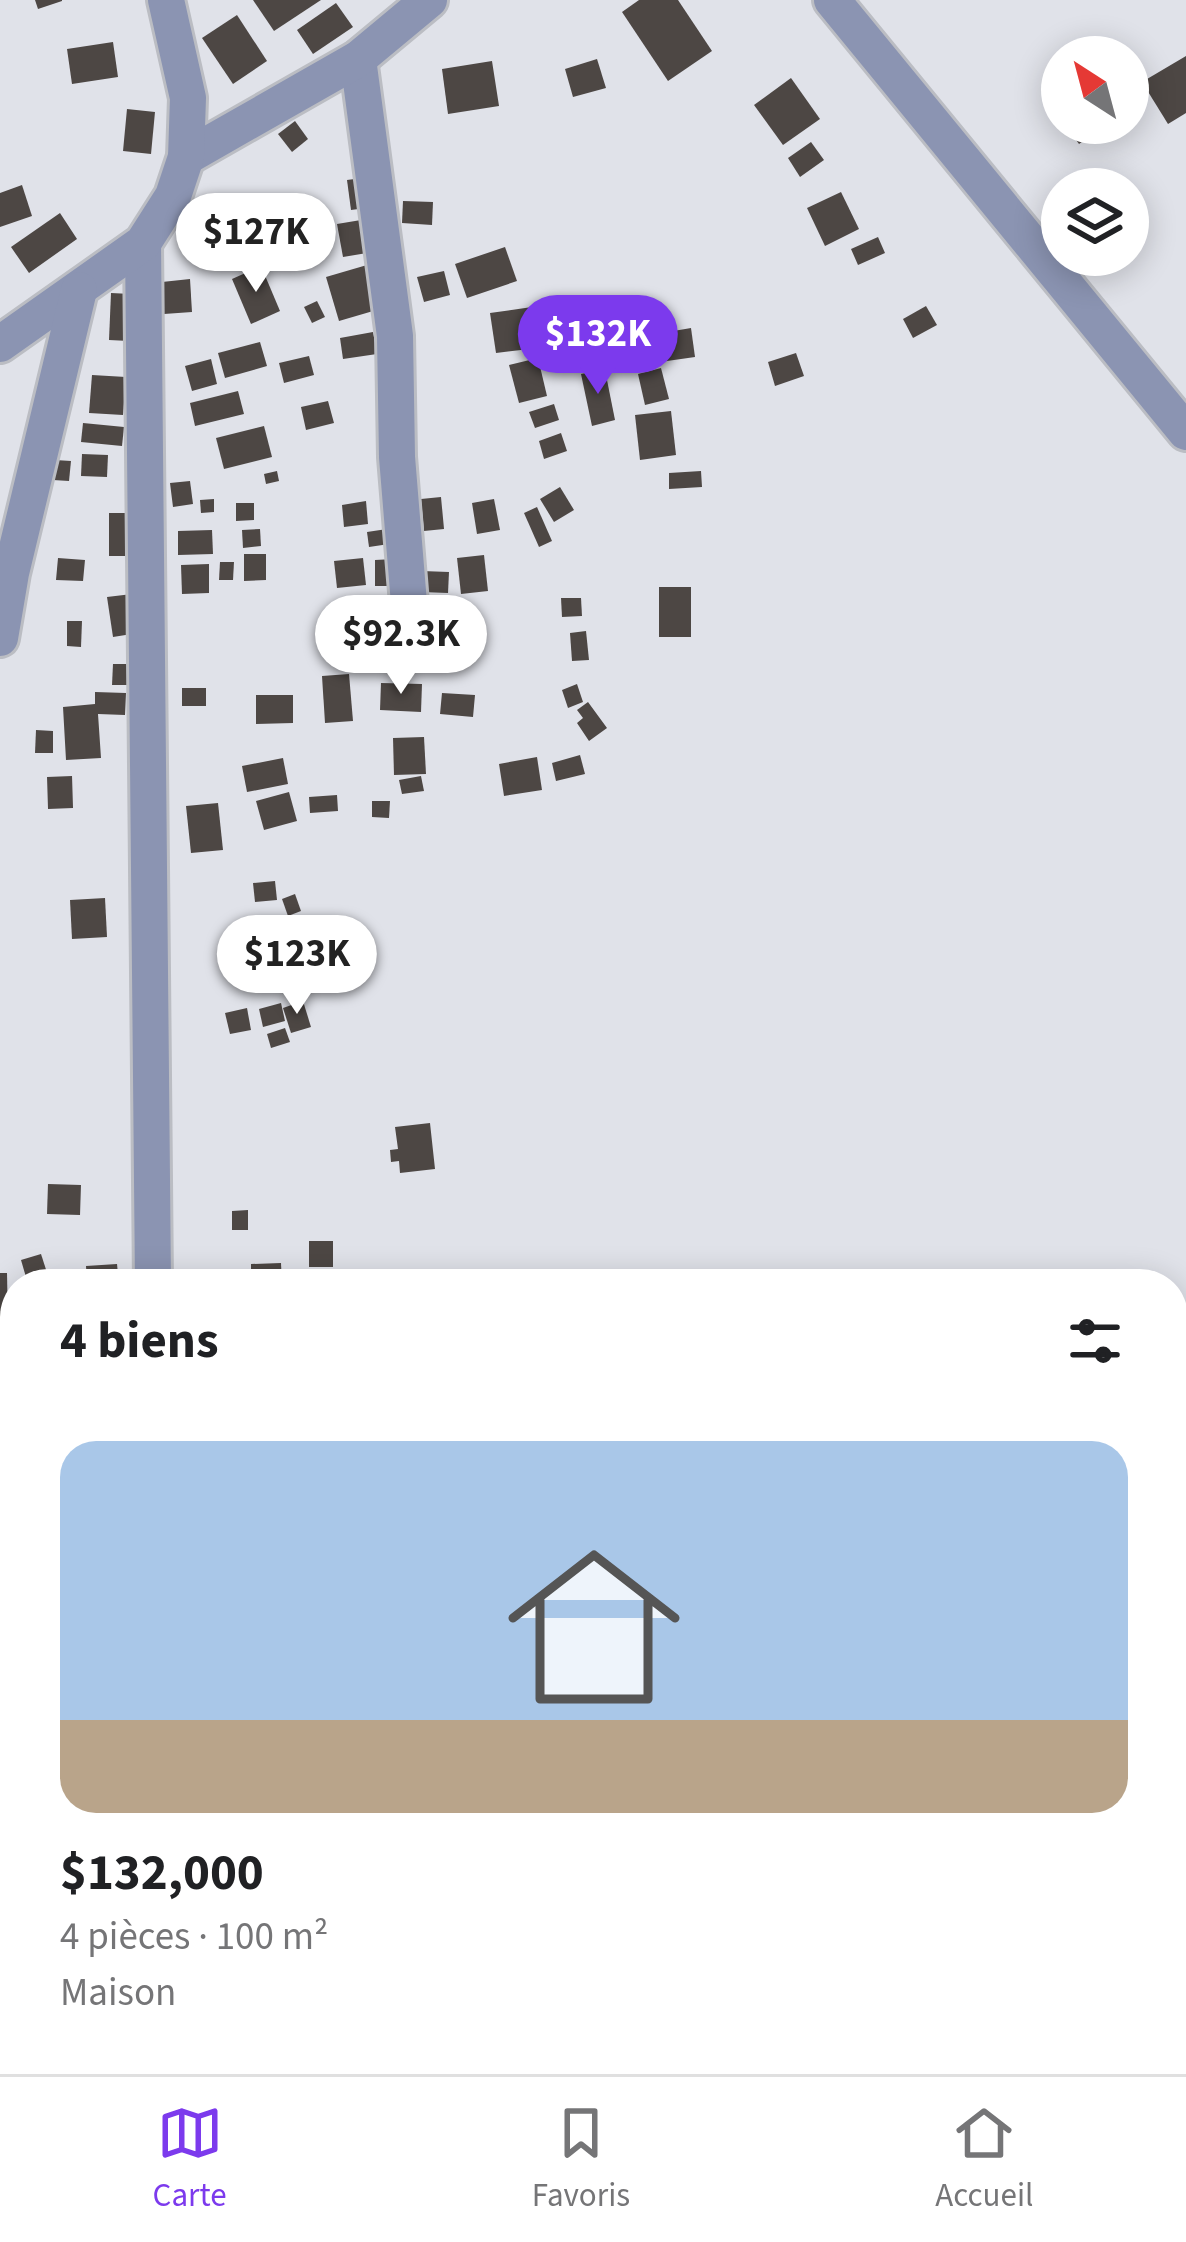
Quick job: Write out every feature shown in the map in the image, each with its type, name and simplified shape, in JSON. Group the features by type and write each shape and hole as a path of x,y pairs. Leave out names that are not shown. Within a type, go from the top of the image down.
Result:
{"street":[{"path":"0,344 143,243 173,196 185,158 188,98 166,0"},
{"path":"185,158 358,59 429,0"},
{"path":"832,0 1186,431"},
{"path":"358,59 395,336 398,457 412,640"},
{"path":"143,243 153,1269"},
{"path":"0,638 10,573 79,290"}],"building":[{"path":"35,0 62,0 62,1 38,9"},
{"path":"253,0 321,0 274,31"},
{"path":"639,0 678,0 712,51 668,81 622,12"},
{"path":"336,3 353,27 313,54 297,30"},
{"path":"237,15 267,61 233,84 202,38"},
{"path":"113,42 118,77 72,84 67,49"},
{"path":"1186,56 1186,113 1168,124 1149,93 1149,78"},
{"path":"597,59 606,88 573,97 565,69"},
{"path":"492,61 499,106 448,114 442,69"},
{"path":"791,78 820,119 783,145 754,105"},
{"path":"127,109 155,112 151,154 123,151"},
{"path":"295,121 308,139 292,152 278,134"},
{"path":"811,142 824,160 800,177 788,158"},
{"path":"362,178 366,208 351,210 347,180"},
{"path":"22,185 32,216 0,227 0,193"},
{"path":"841,192 859,229 825,246 807,208"},
{"path":"403,201 433,202 432,225 402,223"},
{"path":"60,213 77,239 29,273 11,247"},
{"path":"361,220 367,253 343,257 337,224"},
{"path":"240,226 248,261 223,266 215,232"},
{"path":"304,233 314,263 288,271 279,242"},
{"path":"878,237 885,253 858,265 851,249"},
{"path":"505,247 517,281 467,298 455,264"},
{"path":"367,265 380,309 339,321 326,277"},
{"path":"261,266 280,311 251,324 232,279"},
{"path":"444,271 450,295 424,302 417,277"},
{"path":"190,279 192,312 164,314 162,282"},
{"path":"111,293 131,294 129,341 109,340"},
{"path":"317,301 325,317 312,323 304,307"},
{"path":"926,306 937,325 913,338 903,319"},
{"path":"532,307 538,348 496,353 490,313"},
{"path":"657,307 659,329 633,331 630,309"},
{"path":"691,328 695,357 660,362 656,334"},
{"path":"556,330 560,352 547,354 544,332"},
{"path":"373,332 377,354 343,359 340,338"},
{"path":"260,342 267,366 225,378 218,353"},
{"path":"796,353 804,376 775,386 768,362"},
{"path":"309,356 314,375 284,383 279,363"},
{"path":"538,358 547,396 519,403 509,365"},
{"path":"211,359 217,384 192,391 185,366"},
{"path":"661,368 669,399 645,405 638,374"},
{"path":"605,370 615,420 592,426 581,374"},
{"path":"92,375 126,377 123,415 89,413"},
{"path":"238,391 244,414 195,426 190,403"},
{"path":"328,401 334,423 306,430 301,407"},
{"path":"554,404 559,420 535,428 529,412"},
{"path":"671,411 676,455 640,460 635,415"},
{"path":"83,423 124,427 122,446 81,442"},
{"path":"264,426 272,457 224,469 216,438"},
{"path":"561,433 567,451 544,459 539,441"},
{"path":"82,454 108,455 107,477 81,476"},
{"path":"55,460 71,461 69,481 53,480"},
{"path":"277,471 279,481 266,484 264,474"},
{"path":"701,471 702,487 669,489 669,473"},
{"path":"190,481 193,504 173,507 170,483"},
{"path":"560,487 574,510 554,522 540,499"},
{"path":"441,497 444,529 424,531 421,499"},
{"path":"214,499 214,512 201,513 200,500"},
{"path":"494,499 500,530 477,534 472,503"},
{"path":"366,501 368,524 344,527 342,505"},
{"path":"236,503 254,503 254,520 236,521"},
{"path":"537,507 552,541 539,547 524,513"},
{"path":"109,513 134,513 133,556 109,556"},
{"path":"260,529 261,546 243,548 242,530"},
{"path":"387,529 389,544 369,547 367,532"},
{"path":"212,530 213,554 178,555 178,531"},
{"path":"244,554 266,554 266,580 244,581"},
{"path":"484,555 488,591 461,594 457,558"},
{"path":"58,558 85,560 83,581 56,580"},
{"path":"363,558 366,585 337,588 334,561"},
{"path":"394,559 395,586 375,586 375,560"},
{"path":"220,562 234,562 233,580 219,580"},
{"path":"209,564 209,593 182,594 181,565"},
{"path":"422,571 449,572 448,593 421,592"},
{"path":"659,587 691,587 691,637 659,637"},
{"path":"132,594 138,633 113,637 107,597"},
{"path":"561,598 581,598 582,616 562,617"},
{"path":"67,621 82,621 81,647 67,646"},
{"path":"586,631 589,660 572,661 570,633"},
{"path":"386,649 417,650 417,670 385,670"},
{"path":"113,664 134,664 133,685 112,685"},
{"path":"349,674 353,721 325,723 322,676"},
{"path":"381,683 422,684 421,712 380,710"},
{"path":"577,684 583,702 568,708 562,690"},
{"path":"182,688 206,688 206,706 182,706"},
{"path":"95,692 126,693 125,715 98,714 101,758 66,760 63,707 95,704"},
{"path":"442,693 475,695 473,717 440,714"},
{"path":"256,695 293,695 293,723 256,724"},
{"path":"588,702 607,728 589,741 577,723 583,718 577,710"},
{"path":"36,730 53,731 53,753 35,753"},
{"path":"424,737 426,774 394,775 393,738"},
{"path":"580,755 585,774 556,781 552,763"},
{"path":"537,757 542,790 504,796 499,764"},
{"path":"283,758 288,784 247,792 242,766"},
{"path":"72,776 73,808 48,809 47,777"},
{"path":"421,776 424,791 402,794 399,780"},
{"path":"289,792 297,821 264,830 256,801"},
{"path":"337,795 338,811 310,813 309,797"},
{"path":"372,801 390,801 389,818 372,817"},
{"path":"218,803 223,850 191,853 186,806"},
{"path":"275,881 277,900 255,902 253,883"},
{"path":"295,894 301,911 288,916 282,899"},
{"path":"105,898 107,937 72,939 70,900"},
{"path":"307,923 309,954 284,955 281,924"},
{"path":"303,1001 311,1027 291,1033 283,1008"},
{"path":"281,1003 285,1021 263,1027 259,1009"},
{"path":"247,1008 251,1030 230,1034 225,1013"},
{"path":"285,1028 290,1042 271,1048 267,1034"},
{"path":"430,1123 435,1169 400,1173 399,1161 391,1162 390,1150 398,1149 395,1127"},
{"path":"48,1184 81,1185 80,1215 47,1214"},
{"path":"248,1210 248,1230 232,1230 232,1211"},
{"path":"309,1241 333,1241 333,1267 309,1267"},
{"path":"41,1254 46,1269 24,1269 21,1260"},
{"path":"281,1263 281,1269 251,1269 251,1264"},
{"path":"117,1264 118,1269 86,1269"}]}
